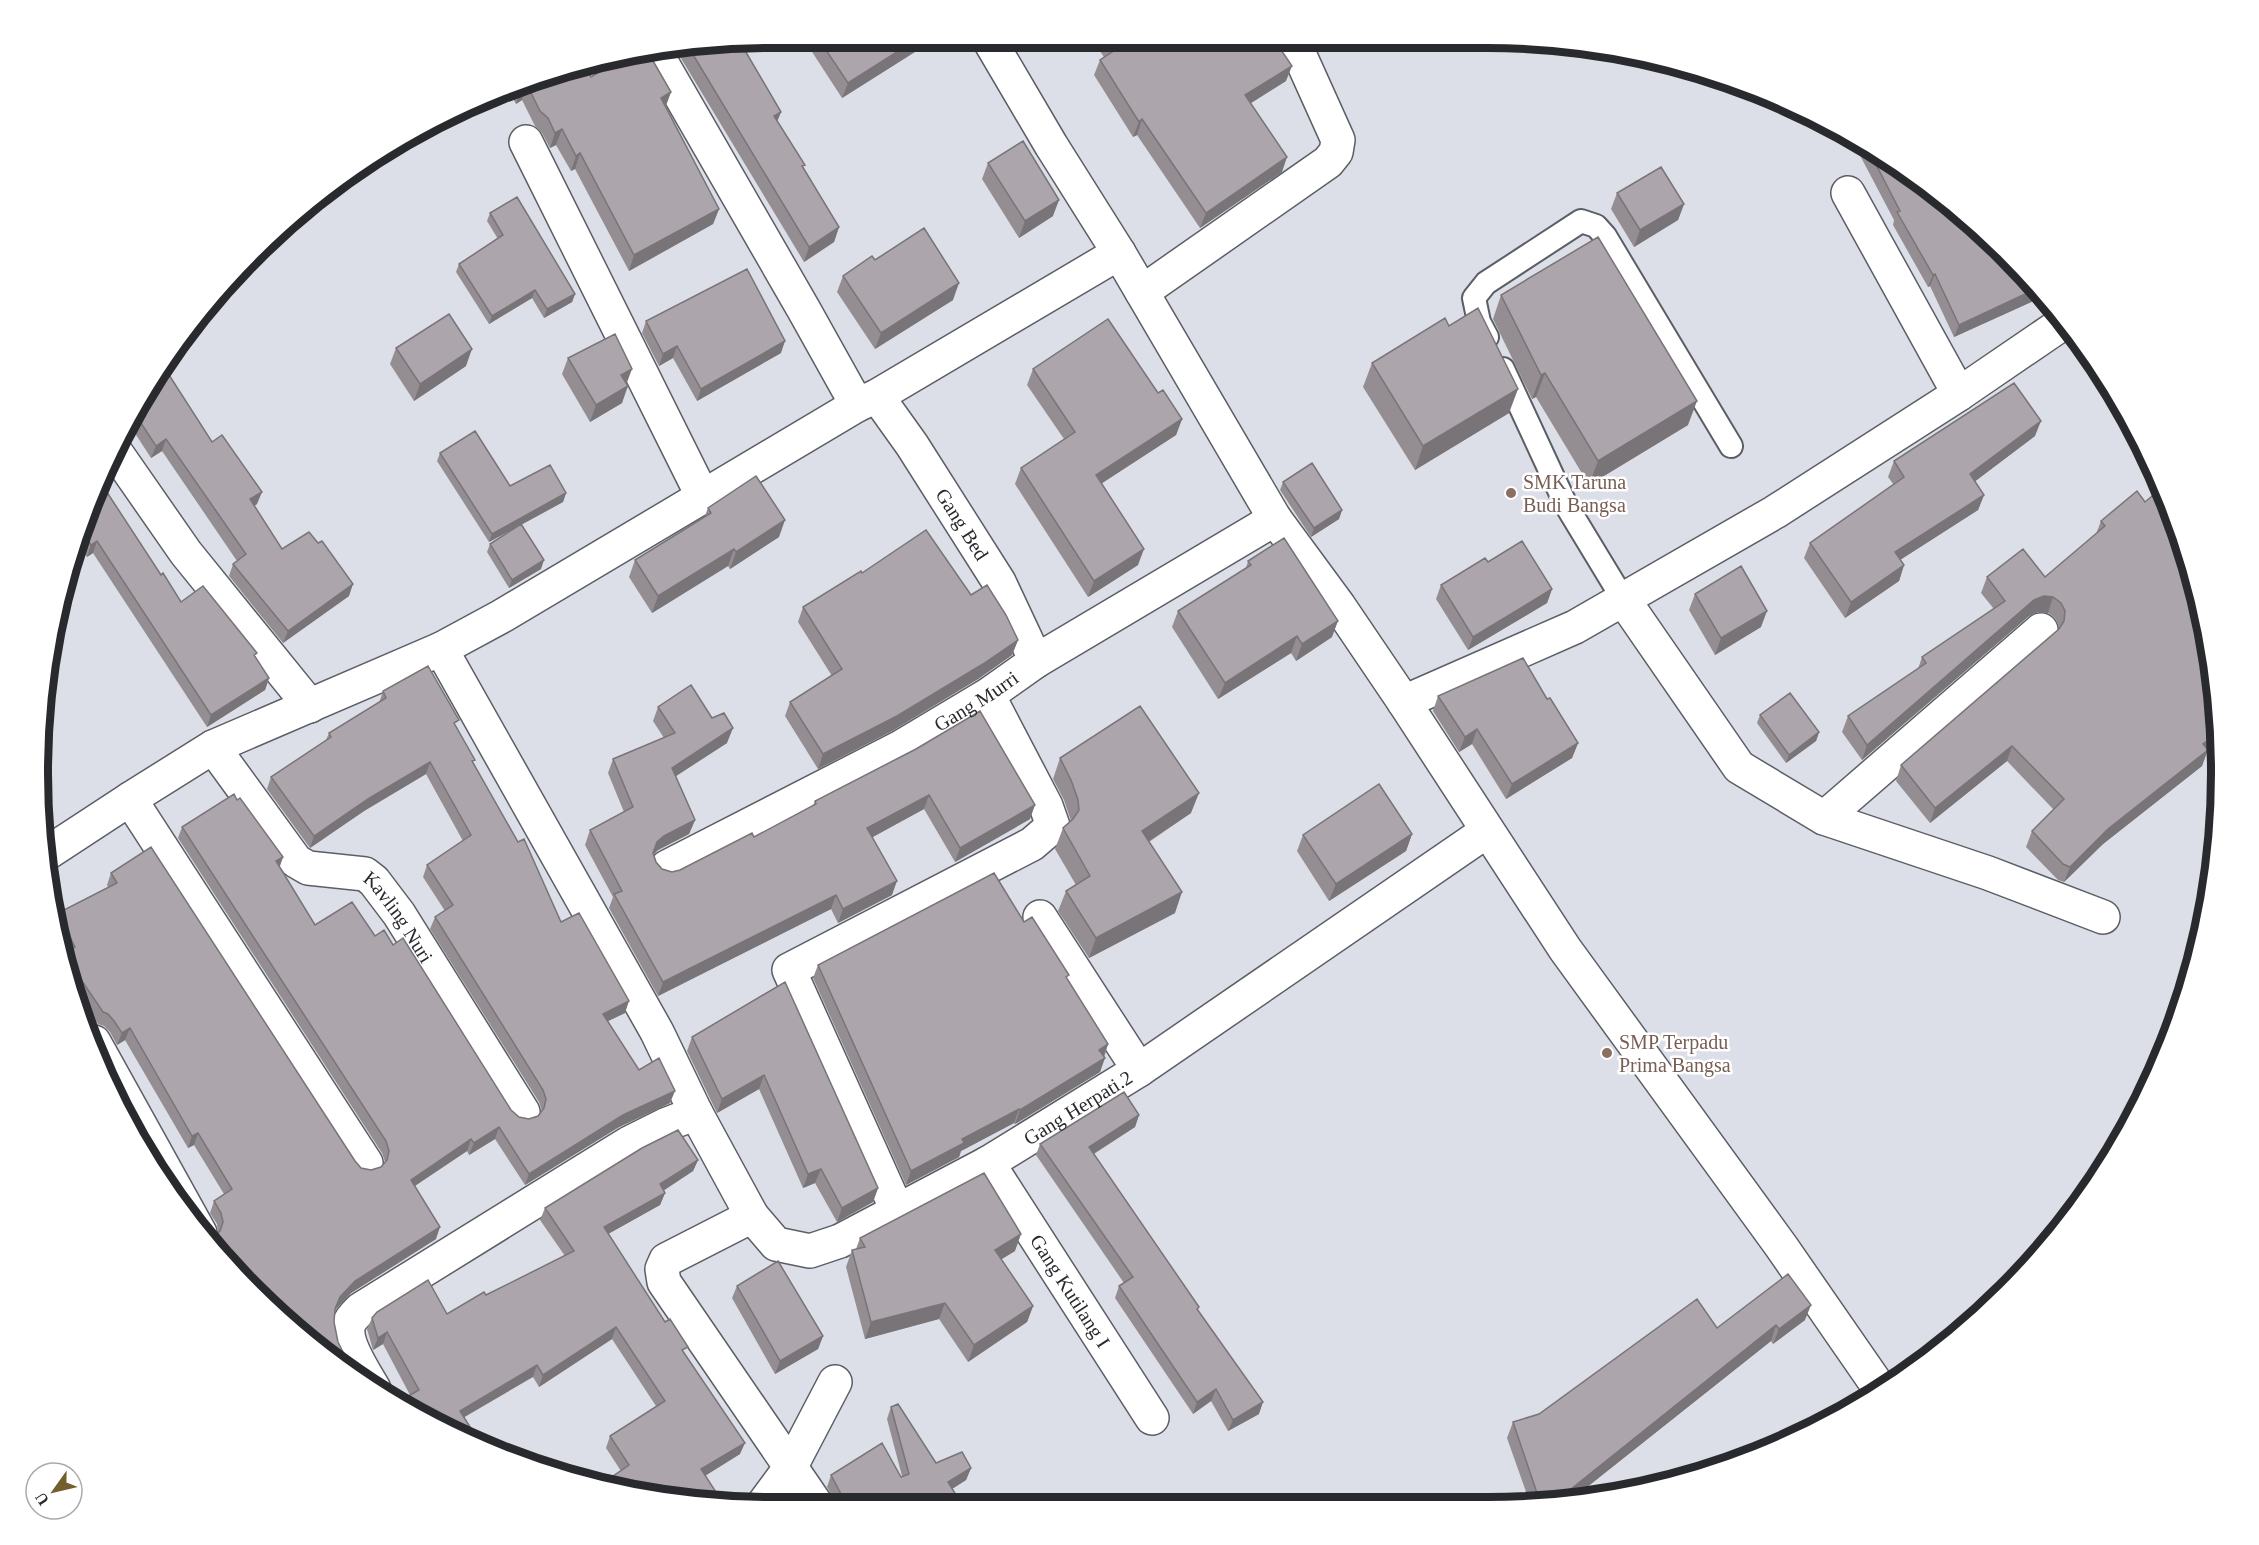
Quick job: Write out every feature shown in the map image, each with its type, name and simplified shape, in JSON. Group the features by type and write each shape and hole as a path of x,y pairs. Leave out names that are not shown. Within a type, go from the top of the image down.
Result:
{"street":[{"path":"994,48 1119,253 1275,519 1339,606 1404,702 1565,949 1781,1246 1876,1383"},
{"path":"1142,292 1328,162 1336,152 1338,140 1331,121 1297,48"},
{"name":"Gang Bed","path":"658,57 804,310 867,401 912,445 999,582 1036,661"},
{"path":"526,142 703,497"},
{"path":"1848,193 1959,393"},
{"path":"52,849 213,747 441,649 502,616 1119,253"},
{"path":"1404,702 1575,627 1775,512 2057,327"},
{"path":"120,458 186,553 310,706"},
{"name":"Gang Murri","path":"667,867 901,747 988,695 1036,661 1275,519"},
{"path":"1623,599 1739,767 1824,818 1988,873 2103,917"},
{"path":"1824,818 2041,630"},
{"name":"Gang Herpati.2","path":"441,649 657,1032 696,1113 752,1216 776,1244 810,1251 840,1241 987,1163 1139,1070 1487,831"},
{"path":"897,1210 789,970 1032,844 1053,826 1046,806 988,695"},
{"name":"Kavling Nuri","path":"213,747 296,861 308,868 364,874 374,881 399,914 523,1112"},
{"path":"130,799 366,1163"},
{"path":"1040,917 1139,1070"},
{"path":"364,1370 348,1336 349,1323 361,1308 629,1143 664,1125 696,1113"},
{"path":"135,1115 150,1144"},
{"name":"Gang Kutilang I","path":"987,1163 1152,1418"},
{"path":"752,1216 666,1260 662,1269 664,1282 810,1497"},
{"path":"769,1497 790,1468 835,1382"}],"lane":[{"path":"1623,599 1566,505 1479,322 1474,298 1486,283 1581,221 1596,226 1605,236 1731,446"}],"building":[{"path":"825,48 903,48 848,83"},
{"path":"1114,48 1280,48 1292,66 1245,95 1287,157 1206,213 1142,119 1139,122 1100,60 1115,50"},
{"path":"744,49 781,112 774,116 805,165 802,166 839,227 809,247 692,53"},
{"path":"652,58 671,92 661,98 719,209 634,255 580,153 576,156 562,129 555,133 529,90 588,72 591,77 607,68"},
{"path":"1023,141 1059,200 1025,221 988,163"},
{"path":"1874,161 1928,198 1964,228 1999,260 2029,292 1959,325 1935,274 1933,275 1897,212 1900,211"},
{"path":"1661,167 1684,204 1640,230 1617,193"},
{"path":"517,197 575,294 547,309 535,290 492,316 459,264 503,235 490,213"},
{"path":"924,228 959,283 881,333 843,276 872,256 875,260"},
{"path":"1598,237 1697,401 1598,461 1545,373 1541,375 1501,295"},
{"path":"747,269 785,341 701,389 677,346 663,354 646,321"},
{"path":"1478,308 1518,389 1423,446 1372,363 1445,318 1449,326"},
{"path":"449,314 472,349 420,384 396,348"},
{"path":"1108,319 1158,393 1163,390 1182,419 1096,475 1144,549 1094,581 1021,468 1075,432 1033,369"},
{"path":"615,334 632,369 621,375 628,386 596,405 568,358"},
{"path":"168,373 212,442 222,435 262,492 250,499 282,549 309,532 318,543 322,541 353,584 288,631 233,564 246,554 166,439 156,446 139,421"},
{"path":"2014,383 2041,421 1970,474 1984,495 1895,552 1904,565 1851,602 1810,543 1904,477 1894,461"},
{"path":"475,431 510,486 550,465 566,493 492,534 440,453"},
{"path":"1312,463 1342,510 1314,528 1283,482"},
{"path":"756,476 785,520 736,552 734,549 658,596 635,560 711,513 708,508"},
{"path":"105,490 181,602 203,586 257,653 254,655 269,678 211,715 97,541 91,545 87,539"},
{"path":"2137,491 2145,502 2155,493 2173,540 2186,585 2205,678 2210,739 2203,744 2208,750 2108,829 2070,867 2063,864 2032,831 2064,799 2012,746 1935,808 1901,765 2059,629 2064,621 2065,611 2061,603 2053,597 2044,596 2034,600 1867,745 1848,716 1926,663 1922,657 2005,601 1987,577 2023,549 2045,577 2105,526 2101,521"},
{"path":"521,524 544,560 512,580 490,544"},
{"path":"926,530 971,595 987,585 1006,615 1018,640 897,716 823,754 790,702 842,669 803,607 861,571 862,573"},
{"path":"1284,538 1338,621 1302,644 1297,636 1225,683 1178,611 1251,565 1248,561"},
{"path":"1522,541 1552,589 1473,637 1441,585 1485,558 1488,562"},
{"path":"1741,566 1767,611 1721,638 1695,594"},
{"path":"1523,658 1547,699 1550,698 1578,743 1512,784 1477,729 1465,737 1438,696"},
{"path":"428,666 459,720 454,723 475,760 472,761 518,842 524,839 561,922 579,913 629,1001 603,1014 639,1070 659,1058 675,1091 623,1115 529,1174 499,1127 474,1143 471,1139 411,1180 440,1227 355,1281 340,1297 335,1309 334,1322 338,1342 346,1358 295,1317 260,1285 216,1235 223,1222 214,1201 232,1189 198,1133 192,1136 130,1028 122,1033 108,1014 103,1012 77,974 71,950 75,947 65,927 62,911 117,883 111,873 151,847 355,1161 361,1168 371,1170 381,1167 387,1160 389,1151 386,1141 182,827 234,794 237,800 240,798 283,857 276,861 315,925 352,902 375,936 384,930 393,945 403,938 511,1110 519,1117 529,1119 538,1116 544,1108 546,1099 543,1090 435,917 453,905 427,865 471,835 430,762 368,799 314,836 271,777 331,737 329,733 386,698 383,691"},
{"path":"691,685 712,718 724,713 733,728 672,768 695,820 657,842 653,853 662,869 672,872 680,870 752,833 754,837 816,804 815,801 916,749 980,711 1035,805 960,848 929,795 867,828 897,881 843,909 836,895 663,982 614,894 622,891 590,830 633,807 613,759 675,733 658,707"},
{"path":"1790,693 1819,732 1789,755 1760,715"},
{"path":"1140,706 1199,793 1142,831 1182,892 1096,938 1066,891 1090,876 1063,828 1079,810 1071,780 1060,758"},
{"path":"1379,784 1412,834 1336,884 1303,835"},
{"path":"994,873 1024,922 1032,917 1069,975 1066,977 1108,1044 1099,1050 1105,1058 1020,1110 962,1139 964,1143 911,1171 818,965"},
{"path":"785,982 878,1188 842,1208 821,1169 808,1174 764,1075 722,1099 692,1037"},
{"path":"1124,1092 1139,1115 1089,1147 1199,1307 1197,1309 1263,1402 1233,1420 1216,1389 1197,1402 1119,1286 1133,1277 1040,1144"},
{"path":"678,1130 698,1160 660,1184 665,1193 604,1227 665,1322 670,1319 688,1347 682,1350 745,1443 701,1469 717,1494 678,1491 610,1478 629,1465 610,1436 665,1401 616,1327 543,1375 537,1365 460,1411 473,1432 406,1397 419,1390 387,1332 378,1338 372,1318 377,1312 428,1280 447,1314 484,1292 486,1295 574,1251 545,1208 642,1148"},
{"path":"984,1173 1021,1234 995,1250 1033,1306 974,1345 945,1303 871,1322 852,1250 865,1247 860,1238"},
{"path":"778,1261 823,1336 780,1361 737,1286"},
{"path":"1788,1274 1811,1305 1779,1329 1776,1325 1571,1489 1538,1495 1513,1422 1539,1414 1697,1299 1717,1328"},
{"path":"898,1404 936,1463 962,1452 971,1468 948,1482 957,1497 840,1497 831,1475 882,1443 901,1477 909,1474 891,1407"}],"place":[{"name":"SMK Taruna Budi Bangsa","path":"1511,493"},
{"name":"SMP Terpadu Prima Bangsa","path":"1607,1053"}]}
